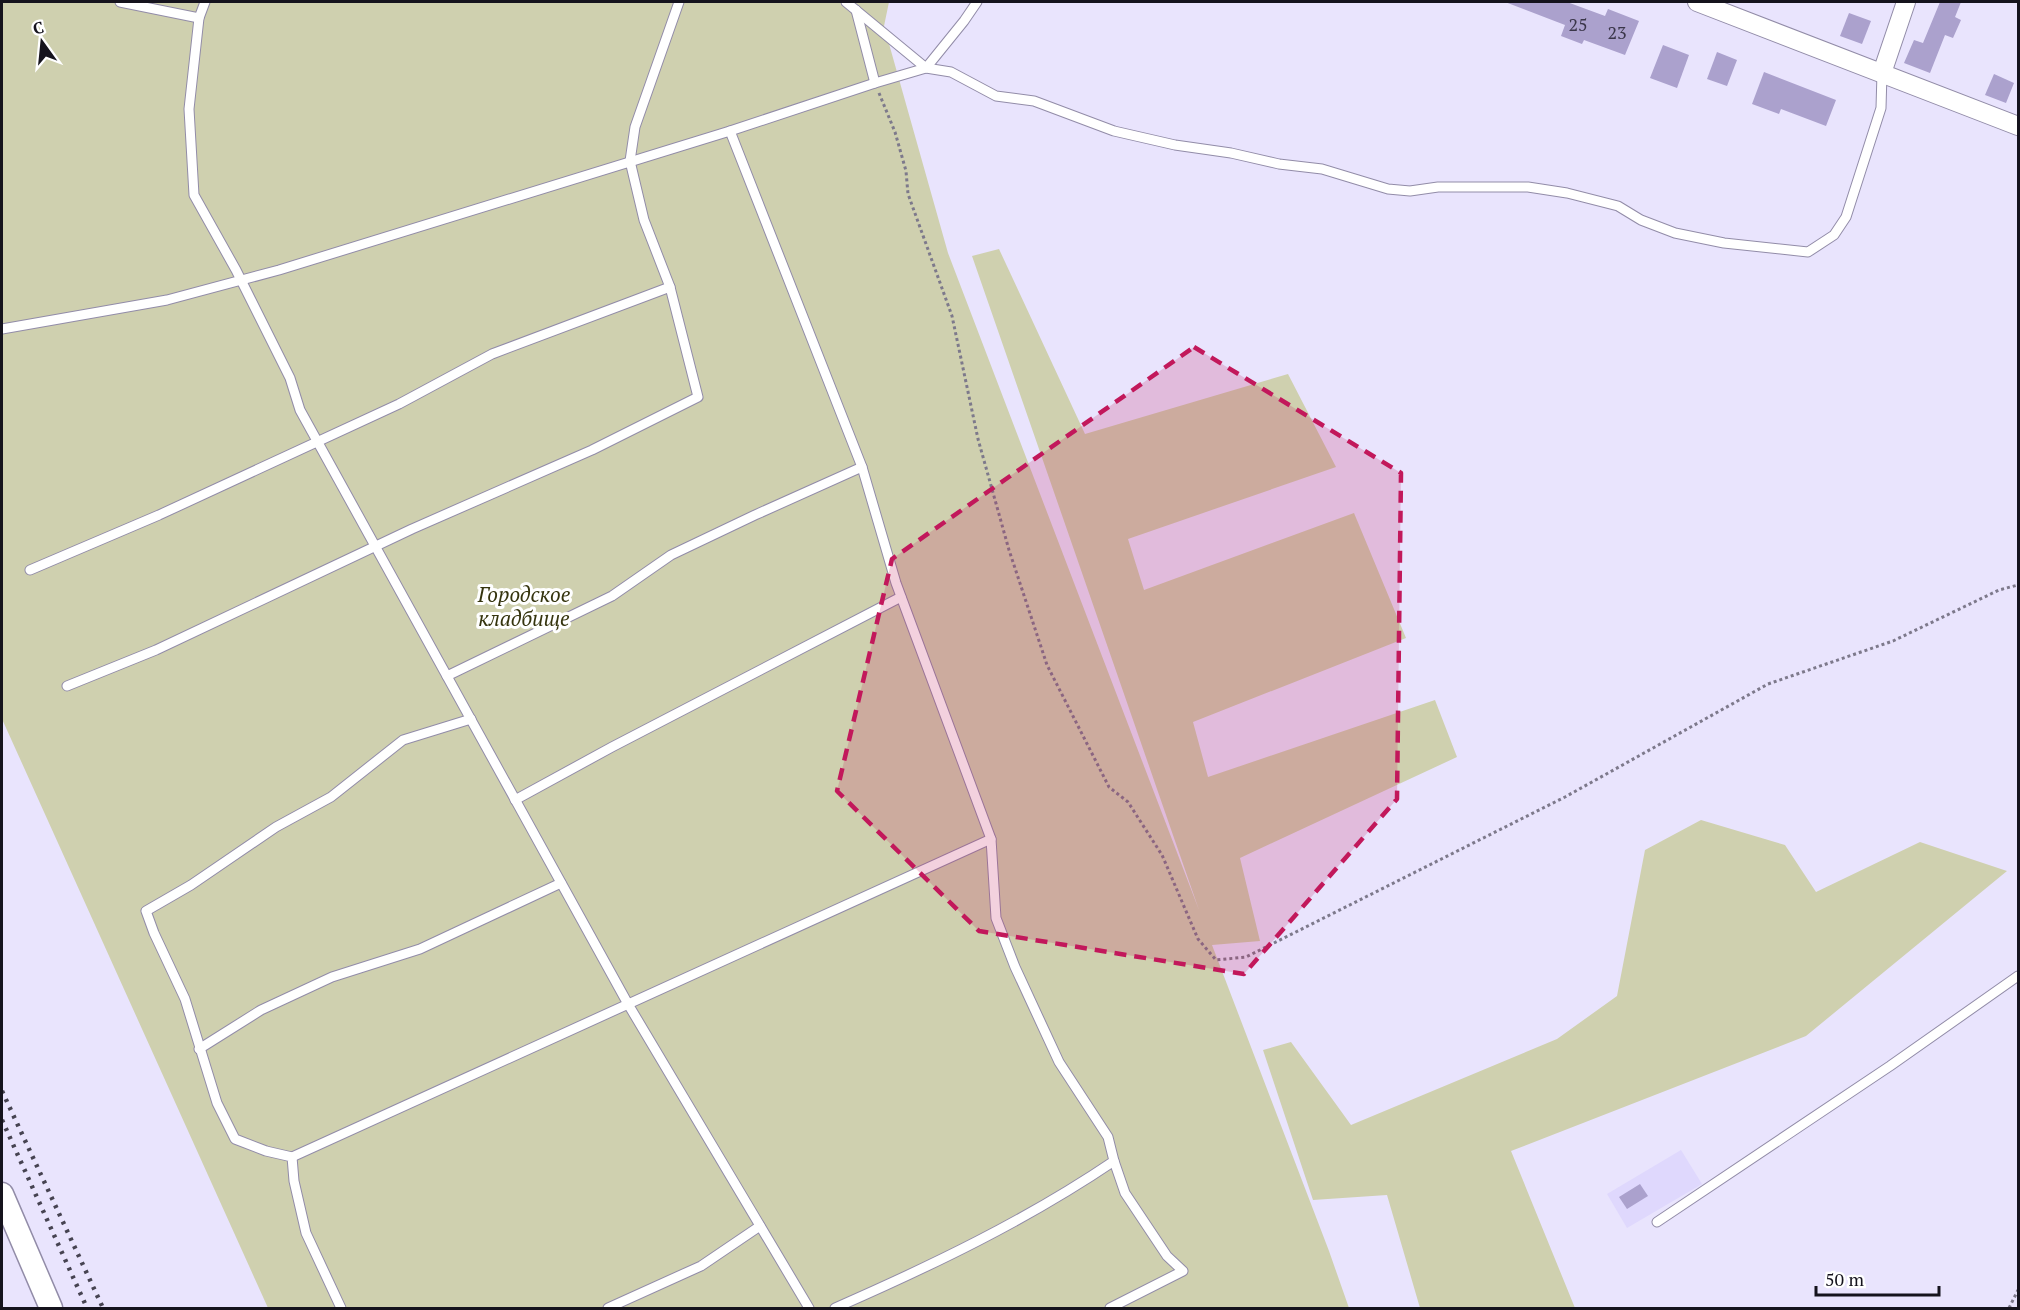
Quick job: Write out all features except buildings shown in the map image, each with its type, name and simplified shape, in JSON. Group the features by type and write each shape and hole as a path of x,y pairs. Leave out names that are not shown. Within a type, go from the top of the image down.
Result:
{"street":[{"path":"1697,2 2019,126"},
{"path":"1882,73 1905,2"},
{"path":"2,1194 51,1308"}],"lane":[{"path":"120,2 200,18"},
{"path":"205,2 200,18 189,109 194,195 242,280 290,378 300,410 515,800 628,1004 809,1308"},
{"path":"67,686 156,650 375,546 592,450 698,397 670,286 644,220 630,161 635,127 680,2"},
{"path":"846,2 856,6 926,68"},
{"path":"926,68 977,2"},
{"path":"856,6 874,83"},
{"path":"2,329 167,300 242,280 730,131 926,68 951,72 996,96 1034,101 1114,131 1175,145 1231,153 1279,164 1322,169 1388,189 1410,191 1438,186 1528,187 1567,193 1618,206 1641,220 1675,233 1724,243 1808,252 1834,234 1846,217 1881,108 1882,73"},
{"path":"730,131 862,467 901,597 991,839 996,918 1015,968 1059,1062 1108,1137 1125,1193 1167,1256 1184,1271 1110,1308"},
{"path":"30,570 159,515 399,404 492,354 670,286"},
{"path":"447,676 612,596 671,555 862,467"},
{"path":"515,800 901,597"},
{"path":"471,719 403,740 330,797 276,827 166,901 146,910 154,933 185,999 217,1103 235,1139 266,1151 292,1157 991,839"},
{"path":"199,1049 261,1010 332,977 420,949 561,883"},
{"path":"1657,1222 1890,1066 2019,976"},
{"path":"292,1157 294,1181 306,1233 341,1308"},
{"path":"835,1308 929,1266 1078,1186 1114,1161"},
{"path":"608,1308 701,1266 760,1226"}],"path":[{"path":"874,83 895,132 906,171 908,194 952,316 978,440 1009,550 1047,665 1108,788 1128,802 1162,855 1198,939 1216,960 1246,957 1411,875 1565,796 1768,684 1893,640 1999,590 2019,585"},
{"path":"2009,1308 2019,1290"}],"highlighted area":[{"path":"1194,347 1401,473 1397,799 1244,974 979,931 837,791 892,559"}],"shaded area":[{"path":"1681,1150 1702,1184 1627,1228 1607,1194"}],"green space":[{"name":"Городское кладбище","path":"2,2 889,2 884,26 948,253 1199,910 972,256 999,249 1085,434 1288,374 1336,467 1128,539 1144,590 1354,513 1406,638 1193,722 1208,777 1435,700 1457,757 1240,858 1260,941 1212,945 1349,1308 268,1308 2,719"},
{"path":"1701,820 1785,845 1816,892 1920,842 2007,871 1806,1036 1511,1151 1575,1308 1420,1308 1387,1195 1313,1200 1263,1050 1291,1042 1351,1125 1557,1039 1617,996 1645,850"}],"railway":[{"path":"2,1091 103,1308"},
{"path":"2,1120 87,1308"}]}
